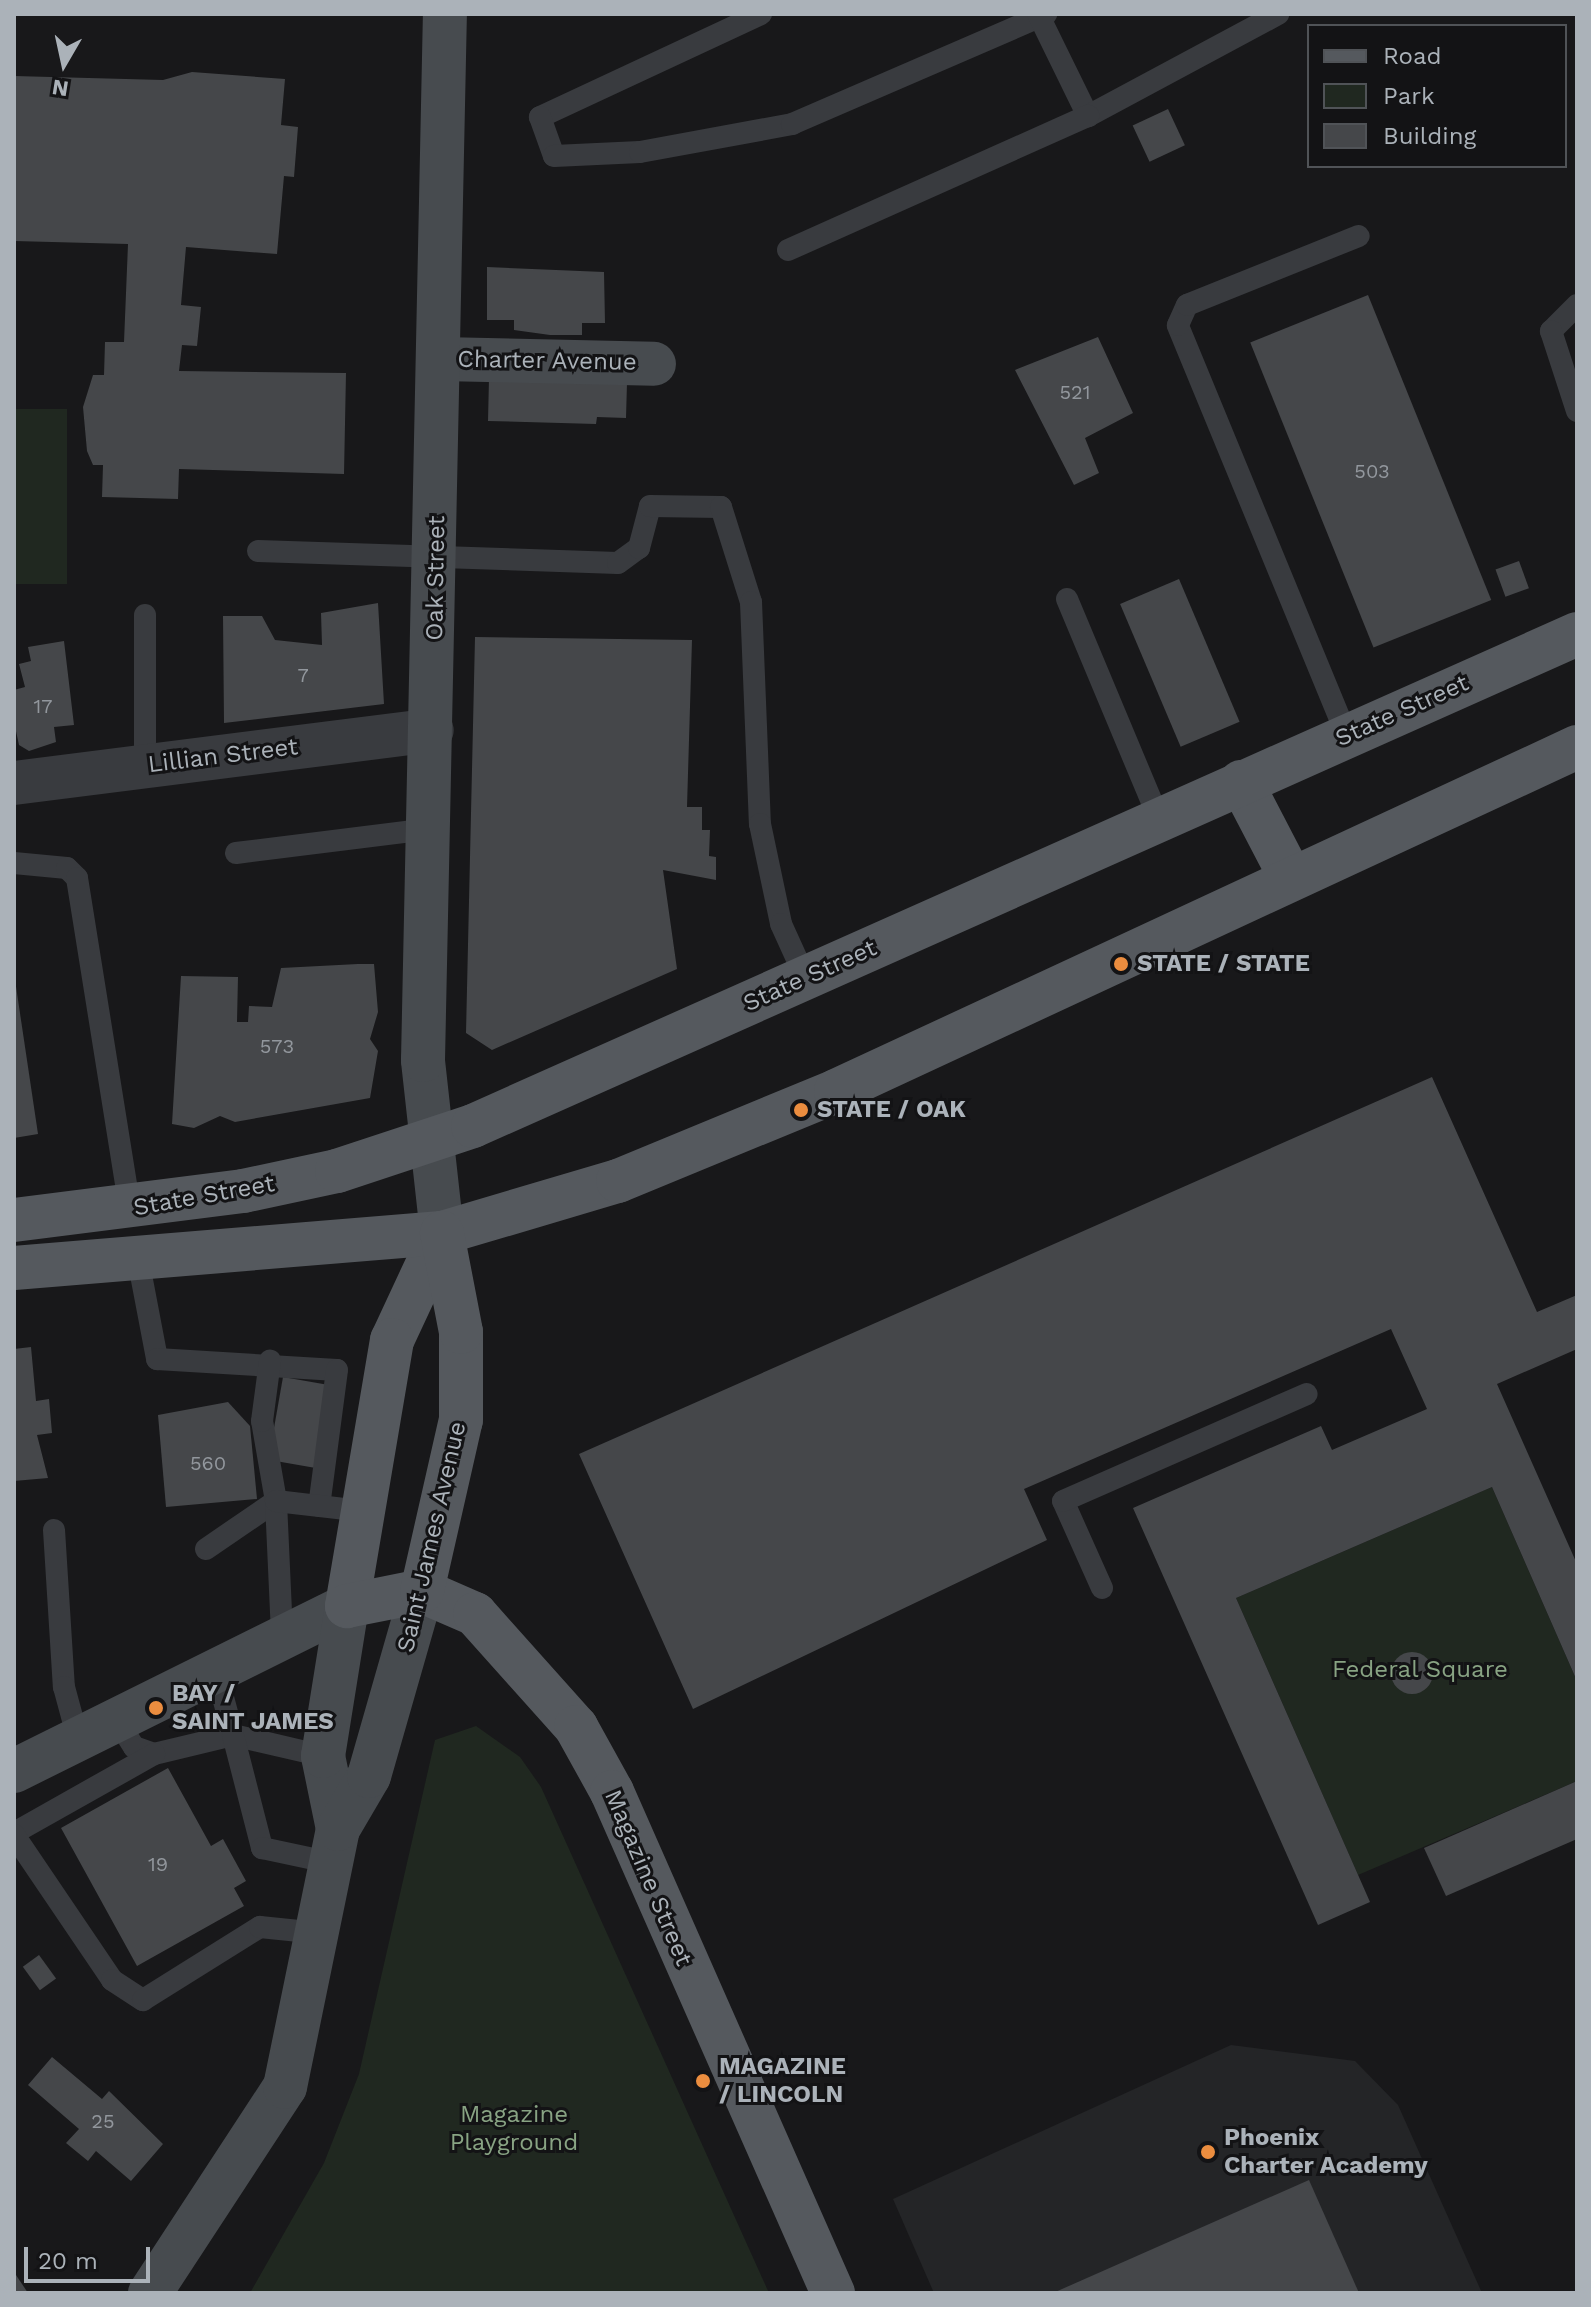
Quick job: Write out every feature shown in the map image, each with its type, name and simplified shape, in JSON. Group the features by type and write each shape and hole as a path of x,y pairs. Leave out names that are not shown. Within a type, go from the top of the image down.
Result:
{"main road":[{"name":"Oak Street","path":"429,1142 423,1060 441,359 445,14"},
{"name":"Charter Avenue","path":"441,359 654,364"},
{"name":"State Street","path":"14,1220 130,1210 337,1171 429,1142 1577,634"},
{"path":"14,1268 442,1233 689,1153 1577,747"},
{"path":"1241,782 1291,878"},
{"name":"Saint James Avenue","path":"150,2293 285,2087 335,1846 369,1776 422,1591 461,1420 461,1332 429,1142"},
{"name":"Saint James Avenue","path":"335,1846 323,1756 392,1340 442,1233"},
{"path":"14,1771 216,1671 282,1634 347,1606 422,1591"},
{"name":"Magazine Street","path":"422,1591 475,1614 576,1727 612,1792 833,2293"}],"street":[{"name":"Lillian Street","path":"14,783 432,730"}],"lane":[{"path":"761,14 540,117 554,156 640,152 792,124 1041,15 1088,116"},
{"path":"788,250 1088,116 1278,14"},
{"path":"1347,736 1178,325 1187,305 1359,236"},
{"path":"1577,305 1551,331 1577,411"},
{"path":"258,551 436,562 628,562 650,506 721,507 751,602 760,824 781,924 805,977"},
{"path":"1067,599 1159,819"},
{"path":"145,615 145,766"},
{"path":"236,853 430,829"},
{"path":"14,863 67,868 77,878 130,1210"},
{"path":"138,1259 157,1359 270,1361 337,1370 326,1430 319,1506"},
{"path":"270,1361 269,1422 282,1634"},
{"path":"1102,1588 1063,1501 1307,1394"},
{"path":"206,1549 276,1501 363,1511"},
{"path":"54,1530 64,1687 78,1739"},
{"path":"216,1671 262,1848 335,1846"},
{"path":"117,1720 134,1747 154,1754"},
{"path":"319,1933 260,1927 143,2000 112,1980 14,1834 154,1754 233,1735 323,1756"}],"shaded area":[{"name":"Phoenix Charter Academy","path":"1231,2045 1355,2061 1398,2105 1482,2293 934,2293 893,2199"}],"green space":[{"path":"14,409 67,409 67,584 14,584"},
{"name":"Federal Square","path":"1492,1487 1577,1681 1577,1781 1358,1875 1236,1598"},
{"name":"Magazine Playground","path":"476,1726 520,1757 541,1787 769,2293 250,2293 324,2163 359,2074 435,1740"}],"building":[{"path":"192,72 285,79 281,125 298,127 294,177 284,176 277,254 186,247 181,305 201,307 197,346 182,345 179,371 346,373 344,474 179,469 178,499 102,497 103,465 93,465 87,451 83,407 93,375 104,375 105,342 124,342 128,244 14,241 14,76 163,80"},
{"path":"1168,109 1185,145 1150,162 1133,125"},
{"path":"487,267 604,272 605,323 582,323 582,335 550,335 514,330 514,320 487,320"},
{"path":"1368,295 1491,600 1373,648 1250,343"},
{"path":"1098,337 1133,413 1085,438 1099,473 1074,485 1015,370"},
{"path":"489,378 627,383 626,418 597,417 596,424 488,421"},
{"path":"1519,561 1529,588 1505,597 1496,570"},
{"path":"1179,579 1240,722 1181,747 1120,604"},
{"path":"378,603 384,704 224,723 223,616 262,616 275,640 322,645 321,613"},
{"path":"475,637 692,640 687,807 702,807 702,830 710,830 709,856 716,857 716,880 663,870 677,969 492,1050 466,1033"},
{"path":"64,641 74,725 54,727 56,742 29,751 19,745 14,722 14,690 25,687 19,664 31,661 28,647"},
{"path":"374,964 378,1012 370,1039 378,1051 370,1098 235,1122 220,1116 194,1128 172,1124 181,976 238,977 237,1022 248,1022 249,1006 272,1007 281,968"},
{"path":"14,973 38,1134 14,1138"},
{"path":"1432,1077 1537,1312 1577,1295 1577,1349 1497,1384 1577,1564 1577,1681 1492,1487 1236,1598 1370,1902 1318,1925 1133,1508 1321,1426 1332,1450 1427,1409 1391,1329 1024,1489 1047,1540 693,1709 579,1454"},
{"path":"31,1347 36,1401 49,1399 52,1433 37,1435 48,1478 14,1481 14,1349"},
{"path":"283,1377 330,1385 316,1468 268,1460"},
{"path":"228,1402 250,1426 257,1499 166,1507 158,1415"},
{"path":"1412,1652 1427,1658 1433,1673 1427,1688 1412,1694 1397,1688 1391,1673 1397,1658"},
{"path":"168,1768 211,1846 223,1839 246,1881 234,1888 244,1906 137,1966 61,1828"},
{"path":"1577,1781 1577,1839 1446,1896 1424,1848"},
{"path":"39,1955 56,1978 40,1990 23,1967"},
{"path":"52,2057 102,2099 109,2091 163,2144 131,2181 96,2151 88,2161 66,2143 79,2129 28,2085"},
{"path":"1309,2180 1359,2293 1053,2293"},
{"path":"14,2272 28,2293 14,2293"}],"place":[{"name":"STATE / STATE","path":"1121,964"},
{"name":"STATE / OAK","path":"801,1110"},
{"name":"BAY / SAINT JAMES","path":"156,1708"},
{"name":"MAGAZINE / LINCOLN","path":"703,2081"},
{"name":"Phoenix Charter Academy","path":"1208,2152"}]}
